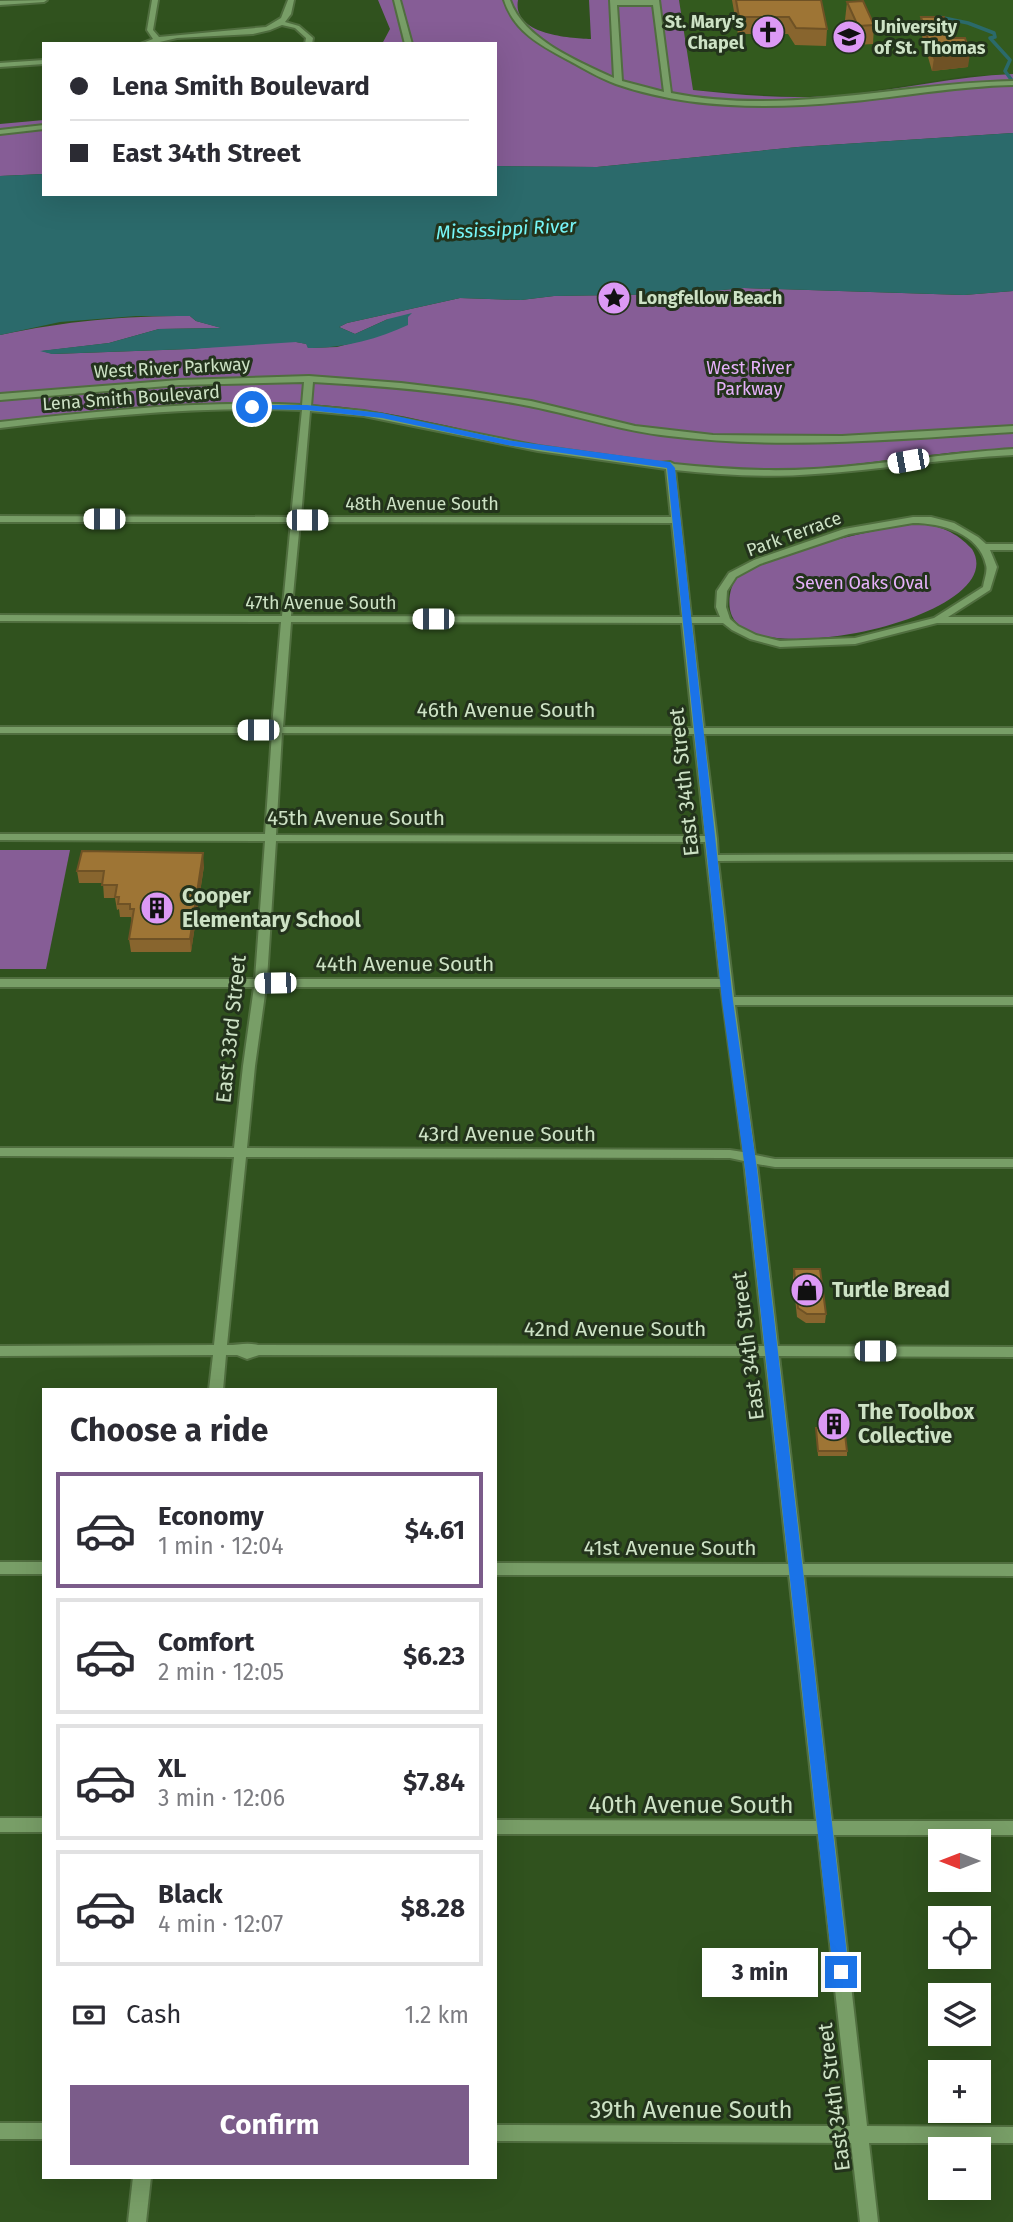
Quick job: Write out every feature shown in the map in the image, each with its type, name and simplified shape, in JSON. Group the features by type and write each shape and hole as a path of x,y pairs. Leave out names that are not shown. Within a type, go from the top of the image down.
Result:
{"street":[{"path":"0,3 44,0"},
{"path":"155,0 150,30 156,38"},
{"path":"281,23 291,0"},
{"path":"397,0 408,42"},
{"path":"507,0 512,16 524,30 556,51 618,81 668,94 725,100 789,102 875,97 926,88 1013,82"},
{"path":"618,81 614,1 656,1 668,94"},
{"path":"147,42 156,38 256,31 281,23 303,30 310,38 309,42"},
{"path":"0,65 42,62"},
{"path":"0,132 42,127"},
{"name":"West River Parkway","path":"0,397 202,380 309,379 445,390 531,404 636,429 692,437 793,439 1013,429"},
{"name":"East 33rd Street","path":"216,1388 260,983 294,519 309,379"},
{"name":"Lena Smith Boulevard","path":"0,425 193,408 307,408 382,416 507,443 670,465 749,472 831,472 948,455 1013,453"},
{"name":"East 34th Street","path":"670,465 728,1001 749,1157 869,2222"},
{"name":"48th Avenue South","path":"0,519 676,520"},
{"name":"Park Terrace","path":"726,620 721,607 722,591 732,575 784,551 846,531 878,524 931,520 964,532 984,547"},
{"path":"937,620 987,588 992,567 984,547 1013,547"},
{"name":"47th Avenue South","path":"0,618 726,620"},
{"path":"726,620 753,637 780,644 801,644 855,641 937,620 1013,620"},
{"name":"46th Avenue South","path":"0,730 1013,731"},
{"name":"45th Avenue South","path":"0,837 712,839"},
{"path":"713,858 1013,857"},
{"name":"44th Avenue South","path":"0,983 726,983"},
{"path":"728,1001 1013,1001"},
{"name":"43rd Avenue South","path":"0,1152 730,1154 775,1163 1013,1163"},
{"name":"42nd Avenue South","path":"0,1351 239,1350 247,1354 258,1350 1013,1352"},
{"path":"0,1568 42,1568"},
{"name":"41st Avenue South","path":"497,1569 1013,1570"},
{"path":"0,1825 42,1825"},
{"name":"40th Avenue South","path":"497,1827 1013,1828"},
{"path":"0,2131 42,2130"},
{"name":"39th Avenue South","path":"497,2133 1013,2135"},
{"path":"138,2222 142,2179"}],"shaded area":[{"name":"University of St. Thomas","path":"679,0 1013,0 1013,74 967,76 844,95 800,97 692,90"}],"green space":[{"path":"378,0 518,0 518,11 532,27 556,35 591,39 589,0 679,0 693,90 805,97 864,93 970,77 1013,74 1013,133 798,147 597,167 497,166 497,42 383,42 390,29"},
{"path":"42,120 42,174 0,176 0,124"},
{"name":"West River Parkway","path":"744,288 964,295 1013,291 1013,449 947,453 816,468 750,469 598,454 538,445 385,413 300,404 171,405 0,422 0,335 24,330 95,320 190,316 196,321 222,328 159,329 109,343 42,351 53,354 190,349 267,342 296,342 307,344 308,348 337,347 367,339 388,319 355,334 339,327 347,323 460,298 521,300 554,296 679,294"},
{"name":"Seven Oaks Oval","path":"916,524 947,530 966,543 972,549 974,573 955,596 920,614 876,629 829,637 785,639 751,632 732,616 729,601 733,584 750,569 825,543"},
{"path":"0,850 70,850 46,969 0,969"}],"water":[{"name":"Mississippi River","path":"1013,133 1013,291 964,295 744,288 679,294 554,296 521,300 460,298 347,323 339,327 355,334 388,319 412,313 408,317 408,325 396,330 372,339 321,348 308,348 306,344 296,342 52,354 40,351 109,343 159,329 221,328 196,321 190,316 136,316 60,322 0,335 0,176 42,174 42,196 497,196 497,166 597,167 798,147"}],"building":[{"path":"736,0 821,0 827,29 796,28 789,17 739,17"},
{"path":"863,1 874,25 858,26 847,2"},
{"path":"921,17 944,17 951,38 965,38 970,54 934,58"},
{"name":"Cooper Elementary School","path":"82,851 203,853 190,939 129,939 134,909 130,909 130,904 118,904 119,897 115,897 117,885 102,885 104,871 77,871"},
{"name":"Turtle Bread","path":"794,1269 820,1269 826,1314 807,1314 798,1308"},
{"name":"The Toolbox Collective","path":"825,1410 842,1410 847,1451 818,1451 816,1428 828,1428"}],"waterway":[{"path":"939,17 968,23 994,33 995,37 990,38 1010,60 1005,71 1013,82"}],"place":[{"name":"St. Mary's Chapel","path":"768,32"},
{"name":"University of St. Thomas","path":"849,37"},
{"name":"Longfellow Beach","path":"614,298"},
{"name":"Cooper Elementary School","path":"157,908"},
{"name":"Turtle Bread","path":"807,1290"},
{"name":"The Toolbox Collective","path":"834,1424"}],"route":[{"path":"252,407 307,408 382,416 507,443 670,465 728,1001 751,1169 769,1351 841,1972"}]}
